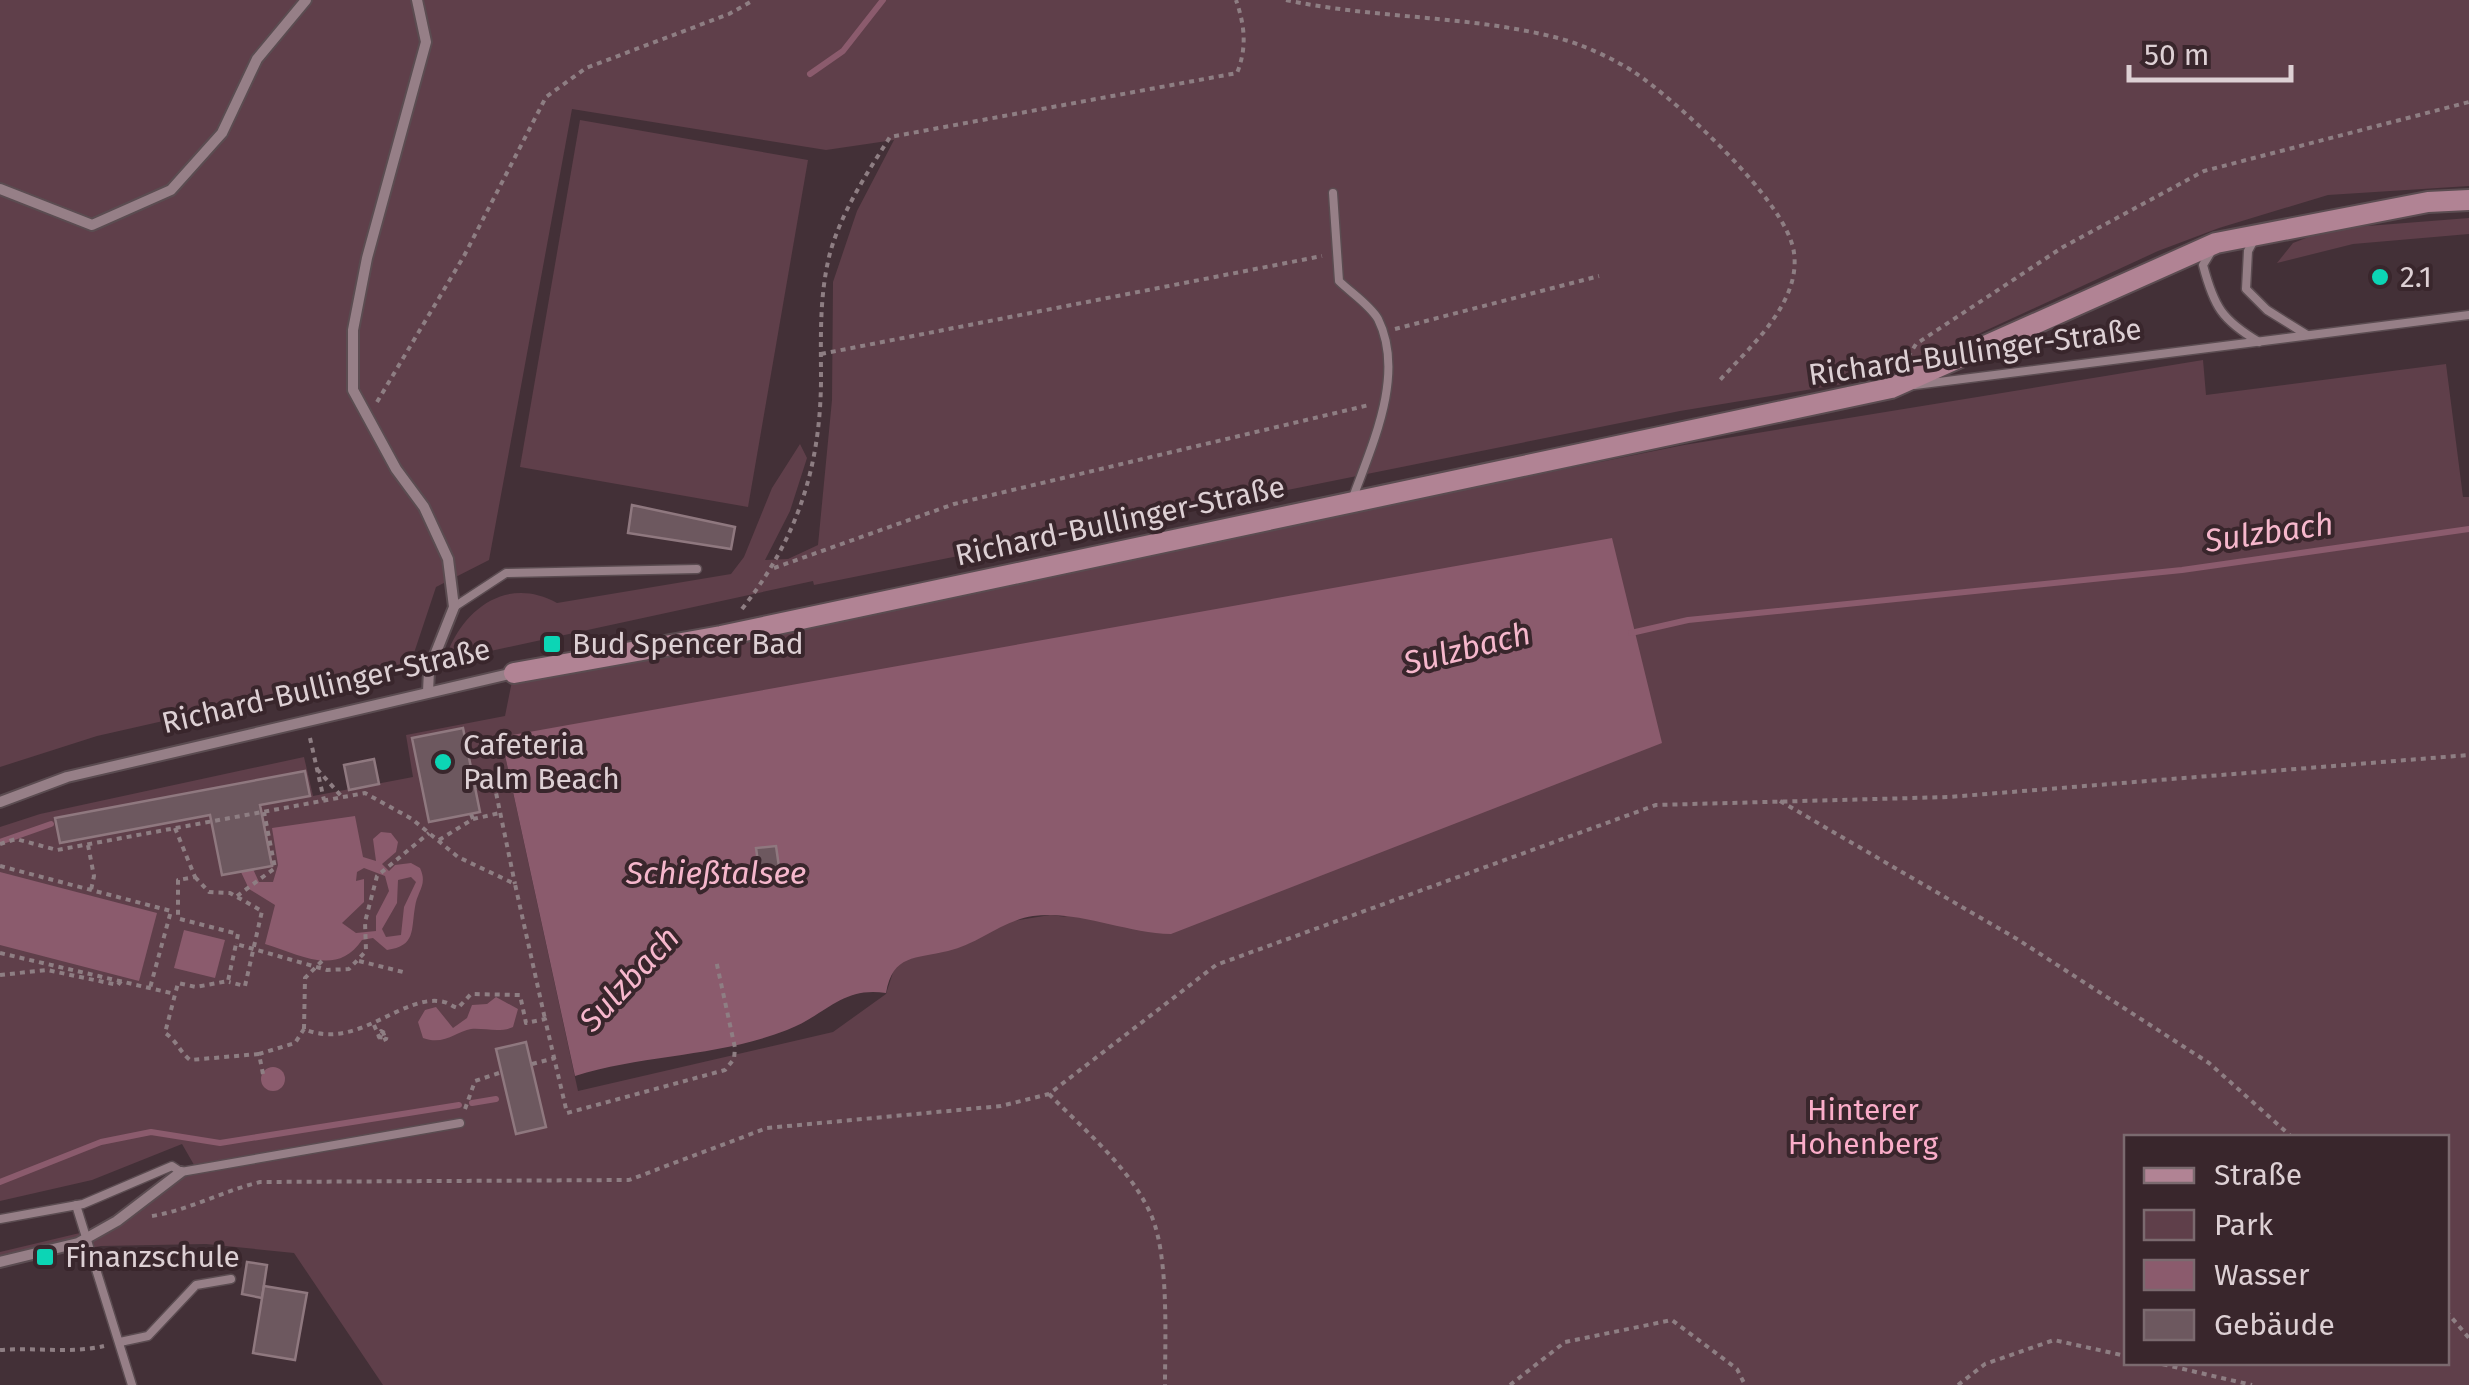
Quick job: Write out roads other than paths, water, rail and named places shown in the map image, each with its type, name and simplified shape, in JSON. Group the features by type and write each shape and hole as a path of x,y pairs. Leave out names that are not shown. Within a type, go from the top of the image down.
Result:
{"street":[{"path":"0,189 92,225 171,190 222,133 257,58 306,0"},
{"path":"416,0 426,42 367,258 353,330 353,390 448,558 454,607 429,670 428,692"},
{"path":"1891,388 2216,243 2428,202 2469,200"},
{"name":"Richard-Bullinger-Straße","path":"0,802 67,778 305,719 514,673 721,636 1891,388"},
{"path":"0,1262 87,1238 117,1221 181,1172"}],"lane":[{"path":"1334,192 1338,280 1377,318 1387,360 1384,402 1352,502"},
{"path":"2259,232 2248,252 2246,290 2267,310 2307,335"},
{"path":"2216,243 2203,265 2211,296 2228,324 2261,344"},
{"name":"Richard-Bullinger-Straße","path":"1891,388 2469,315"},
{"path":"454,607 506,573 697,568"},
{"path":"0,1219 76,1205 172,1166 181,1172 460,1122"},
{"path":"76,1205 132,1385"},
{"path":"120,1342 148,1336 196,1286 232,1279"}],"water":[{"name":"Schießtalsee","path":"1612,538 1662,743 1171,934 1067,916 1033,916 1000,927 959,948 907,960 894,971 886,993 846,998 787,1030 735,1045 575,1076 501,737"},
{"path":"355,816 363,857 376,861 373,839 381,832 391,833 398,842 396,852 382,864 389,871 395,865 411,863 422,874 408,941 387,950 373,938 362,940 341,958 330,960 305,957 265,944 275,905 249,889 241,872 253,869 259,882 273,882 278,865 272,828","holes":["364,868 385,876 389,891 376,916 376,931 356,933 342,923 364,902 364,879 356,881 357,872","411,877 416,882 404,907 401,935 386,937 382,929 397,903 398,880"]},
{"path":"0,872 157,913 139,981 0,945"},
{"path":"184,930 225,940 215,978 174,968"},
{"path":"496,997 518,1009 513,1027 471,1029 437,1040 423,1038 418,1022 425,1010 436,1007 453,1028 467,1018 472,1005 487,1004"},
{"path":"273,1067 282,1070 282,1088 273,1091 264,1088 261,1079 264,1070"}],"waterway":[{"path":"810,74 843,51 883,0"},
{"name":"Sulzbach","path":"1631,633 1688,620 2182,570 2469,529"},
{"path":"0,842 51,824"},
{"name":"Sulzbach","path":"472,1103 496,1099"},
{"name":"Sulzbach","path":"0,1182 101,1142 151,1132 220,1143 459,1105"}],"place":[{"name":"2.1","path":"2380,277"},
{"name":"Bud Spencer Bad","path":"552,644"},
{"name":"Cafeteria Palm Beach","path":"443,762"},
{"name":"Finanzschule","path":"45,1257"}],"park label":[{"name":"Hinterer Hohenberg","path":"1863,1127"}]}
